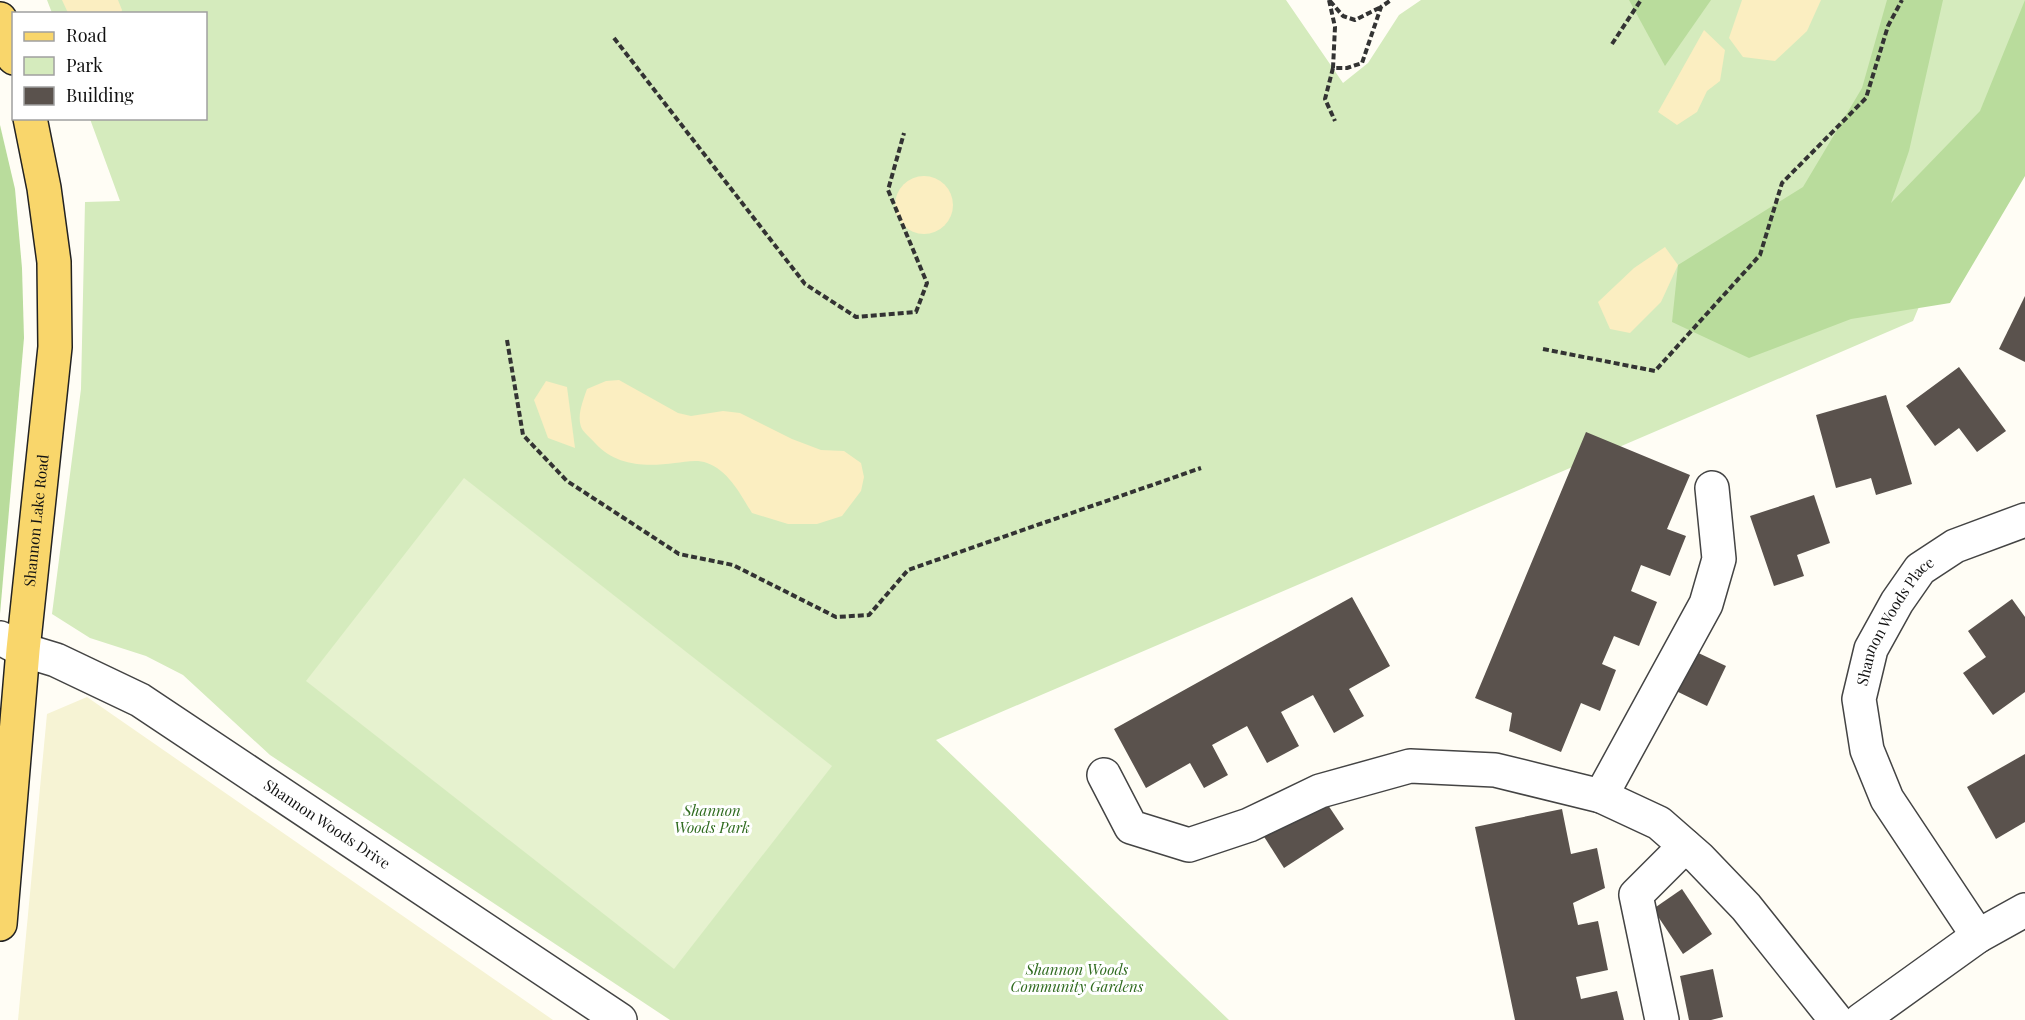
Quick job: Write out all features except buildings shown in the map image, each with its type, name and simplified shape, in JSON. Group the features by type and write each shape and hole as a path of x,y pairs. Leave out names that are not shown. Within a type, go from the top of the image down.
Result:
{"main road":[{"path":"0,19 12,52"},
{"name":"Shannon Lake Road","path":"0,924 12,644 55,347 54,262 44,188 30,120"}],"street":[{"path":"1601,796 1707,604 1719,559 1712,488"},
{"name":"Shannon Woods Place","path":"1978,936 1887,799 1867,750 1859,699 1871,649 1897,602 1920,569 1955,546 2025,520"},
{"name":"Shannon Woods Drive","path":"12,644 56,660 140,700 620,1020"},
{"path":"1104,775 1131,827 1189,845 1248,825 1320,791 1410,766 1495,770 1601,796 1659,823 1685,846 1746,907 1836,1020"},
{"path":"1662,1020 1636,896 1685,846"},
{"path":"1861,1020 1978,936 2025,910"}],"path":[{"path":"1329,0 1343,15 1355,20 1382,7 1390,0"},
{"path":"1329,0 1335,27 1333,68 1325,99 1335,121"},
{"path":"1612,44 1641,0"},
{"path":"1543,350 1655,371 1760,255 1782,183 1866,98 1888,26 1902,0"},
{"path":"1333,68 1347,68 1362,63 1382,7"},
{"path":"614,38 805,284 856,317 916,312 927,283 888,190 904,133"},
{"path":"507,340 523,435 567,482 679,554 734,565 836,617 869,615 908,570 1201,468"}],"shaded area":[{"path":"87,697 553,1020 18,1020 47,714"}],"green space":[{"path":"47,0 1286,0 1343,83 1368,63 1399,15 1421,0 2025,0 2025,53 1913,321 936,740 1229,1020 670,1020 270,755 183,675 146,656 90,638 52,614 81,389 85,202 120,201 90,120 207,120 207,12 52,12"},
{"path":"1629,0 1711,0 1665,66"},
{"path":"1887,0 1943,0 1909,151 1891,203 1980,111 2025,0 2025,176 1950,303 1851,319 1749,358 1672,322 1678,265 1803,187 1862,88"},
{"path":"0,125 15,189 22,268 24,338 0,614"},
{"name":"Shannon Woods Park","path":"464,478 832,766 674,969 306,681"}],"sand":[{"path":"62,0 118,0 122,10 121,12 68,12"},
{"path":"1742,0 1821,0 1807,31 1775,61 1743,57 1729,38"},
{"path":"1704,30 1725,50 1720,81 1707,91 1697,112 1677,125 1658,112"},
{"path":"918,176 930,176 945,184 953,199 953,211 945,226 930,234 918,234 903,226 895,211 895,199 903,184"},
{"path":"1665,247 1678,265 1661,302 1630,333 1610,329 1598,302 1634,268"},
{"path":"619,380 678,413 691,416 723,411 740,413 792,439 821,450 844,451 861,463 864,477 861,491 842,516 817,524 788,524 752,513 728,477 715,466 695,461 642,464 612,456 603,451 583,431 580,414 587,389 606,381"},
{"path":"546,381 567,387 575,448 548,438 534,400"}],"park label":[{"name":"Shannon Woods Community Gardens","path":"1077,978"}]}
